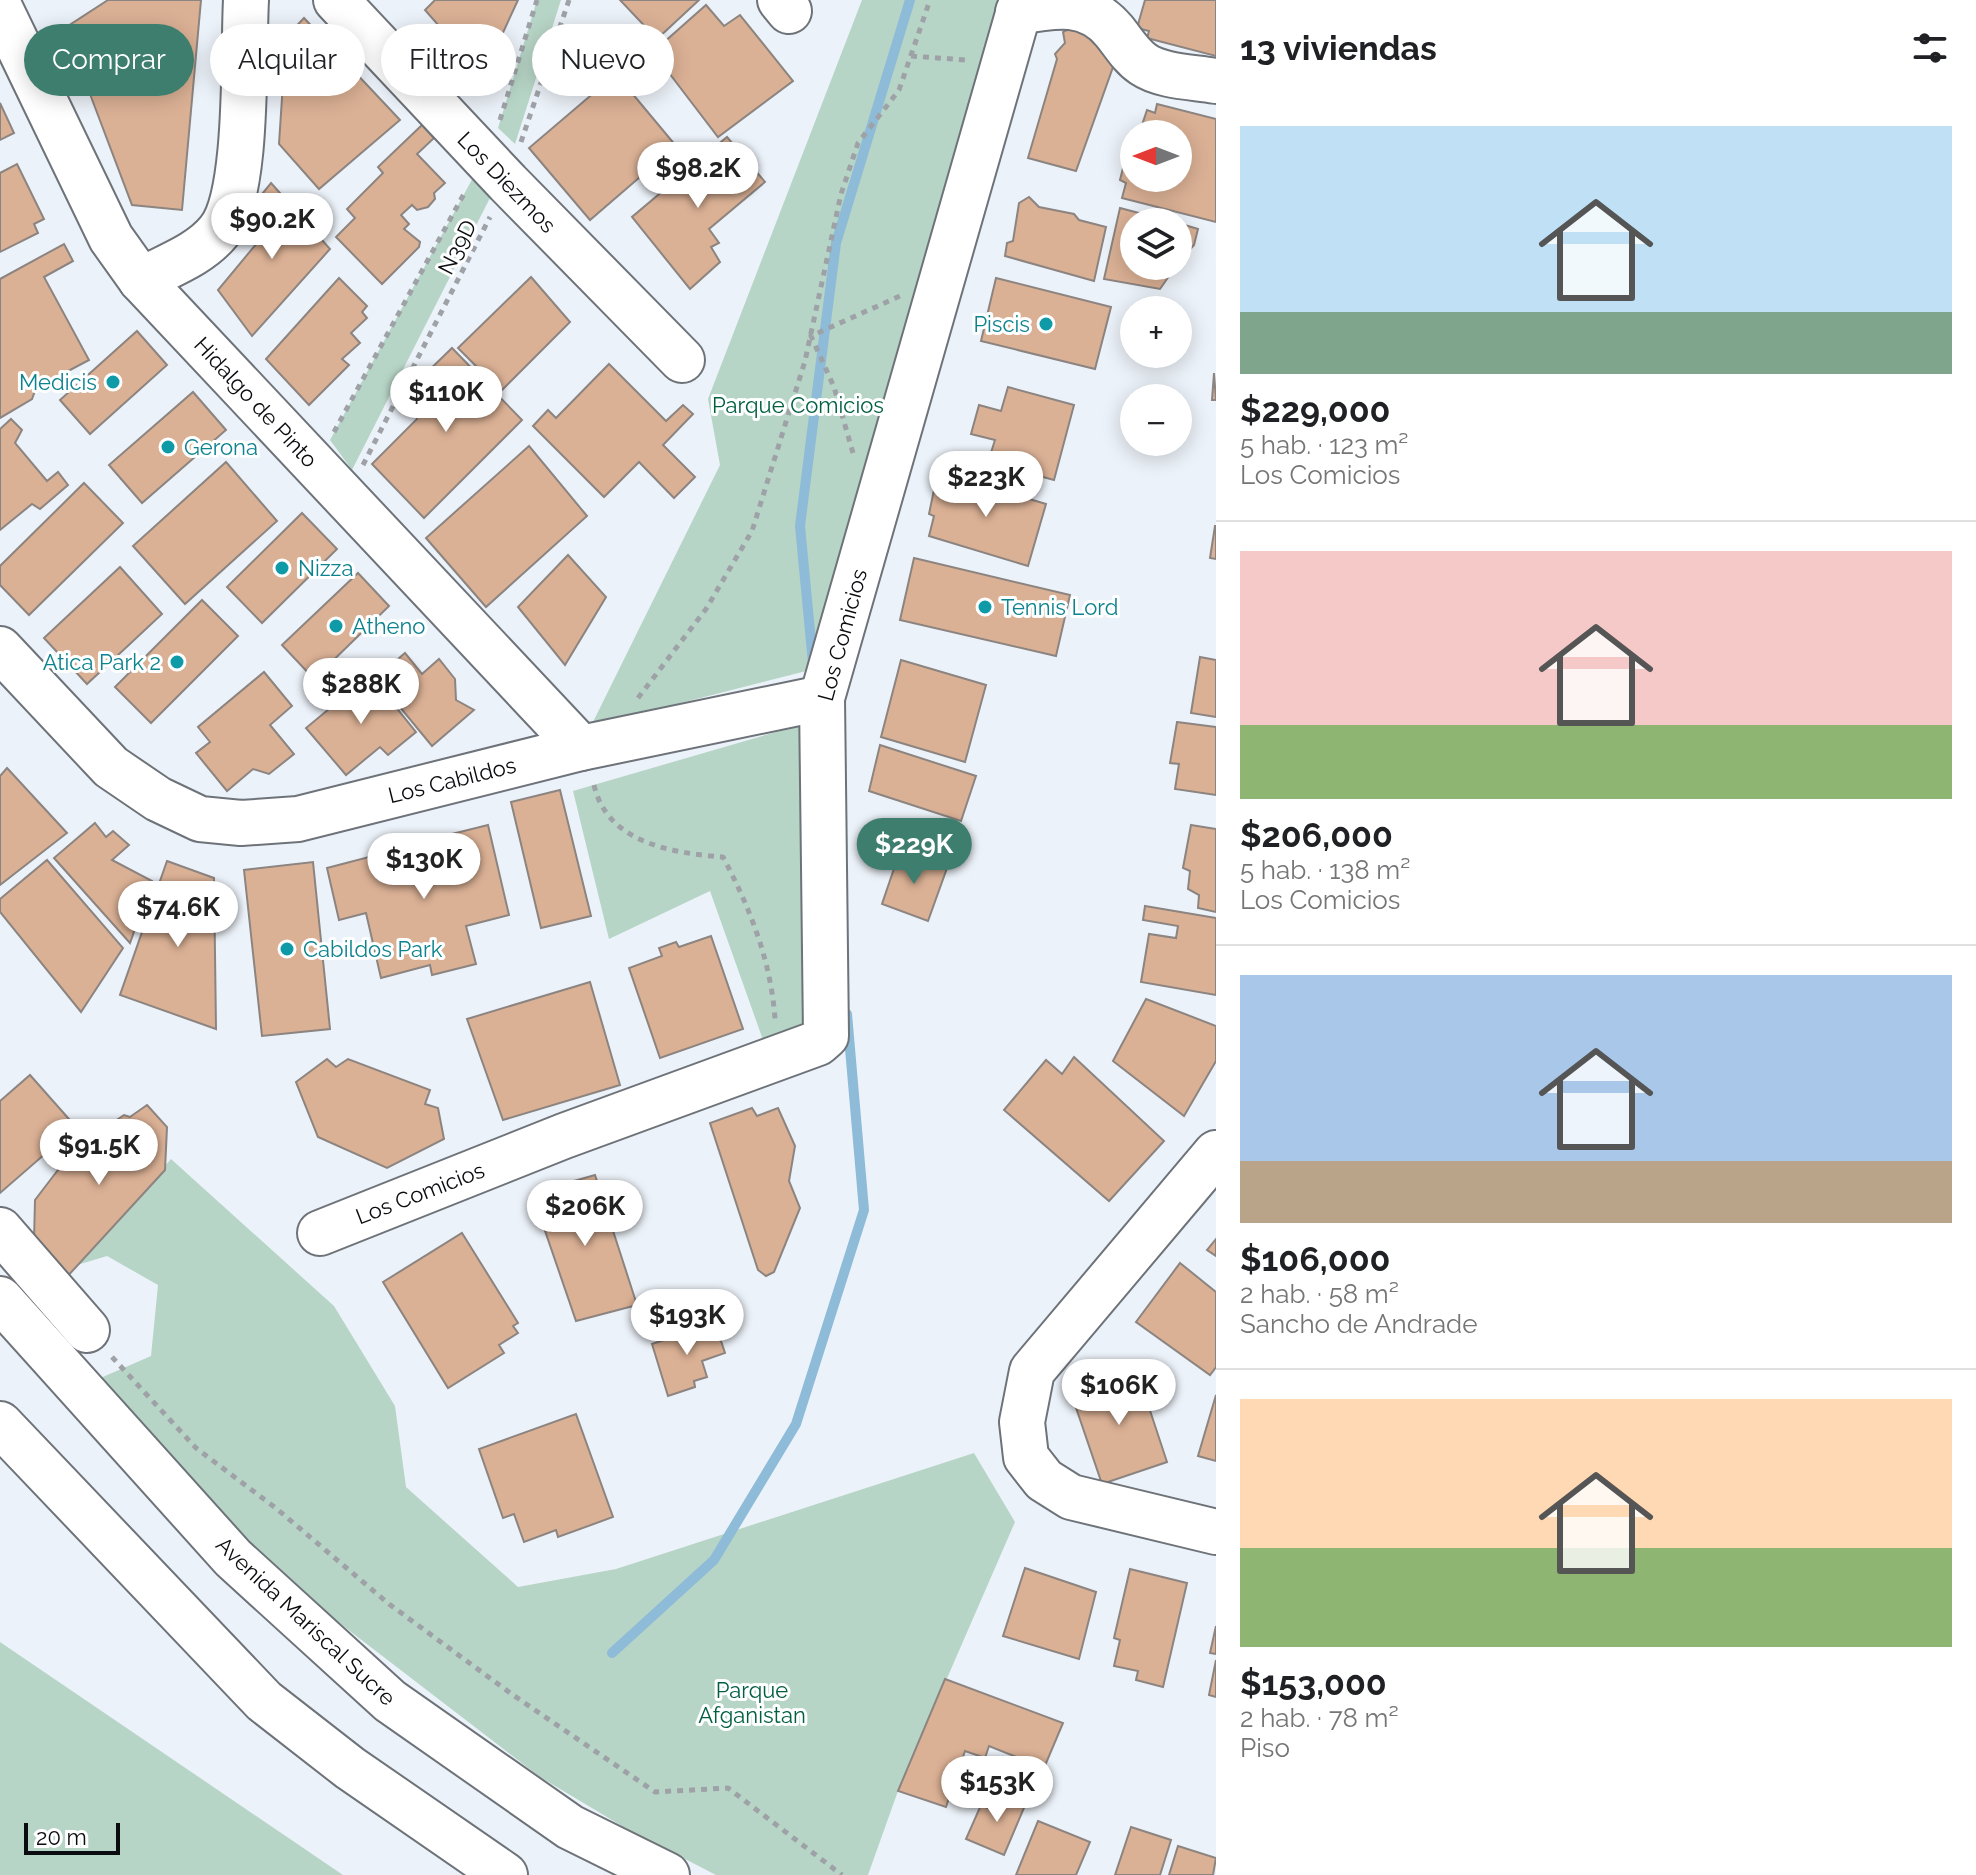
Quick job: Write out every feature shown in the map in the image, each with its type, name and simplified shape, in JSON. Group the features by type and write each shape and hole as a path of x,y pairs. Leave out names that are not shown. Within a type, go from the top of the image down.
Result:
{"street":[{"path":"141,280 195,252 220,230 236,194 246,0"},
{"name":"Los Diezmos","path":"336,0 487,186 682,360"},
{"path":"1020,6 1091,8 1106,20 1143,64 1158,71 1216,81"},
{"name":"Los Comicios","path":"320,1233 564,1136 818,1043 826,1036 829,1026 822,698 1020,6"},
{"name":"Hidalgo de Pinto","path":"0,8 111,238 141,280 346,497 587,766"},
{"name":"Los Cabildos","path":"0,649 111,767 158,799 200,819 241,823 298,819 587,766 822,698"},
{"path":"1216,1153 1032,1371 1022,1422 1026,1457 1044,1480 1071,1497 1216,1532"},
{"path":"0,1230 87,1330"},
{"name":"Avenida Mariscal Sucre","path":"0,1299 233,1558 390,1701 570,1827 667,1875"},
{"path":"0,1424 264,1701 350,1768 505,1875"}],"path":[{"path":"498,128 537,0"},
{"name":"N39D","path":"346,497 569,0"},
{"path":"632,706 706,609 752,531 811,336 841,194 858,143 899,90 930,0"},
{"path":"911,56 971,60"},
{"path":"330,440 487,186"},
{"path":"811,336 908,293"},
{"path":"811,336 834,387 855,458 863,460"},
{"path":"587,766 599,807 611,824 677,854 723,857 750,909 773,991 775,1021"},
{"path":"87,1330 196,1448 277,1509 389,1604 513,1695 655,1792 728,1788 842,1875"}],"green space":[{"path":"537,0 561,0 553,24 532,24 532,91 515,144 498,128 508,96 516,96 516,69"},
{"name":"Parque Comicios","path":"862,0 1000,0 814,669 591,726 720,465 708,399"},
{"path":"475,174 493,192 352,470 330,440"},
{"path":"800,725 805,1043 768,1054 710,891 609,939 573,791"},
{"name":"Parque Afganistan","path":"171,1159 334,1306 395,1406 406,1487 518,1587 616,1569 974,1453 1015,1522 898,1791 868,1875 716,1875 627,1829 540,1777 286,1582 82,1386 151,1356 158,1285 107,1256 77,1265"},
{"path":"0,1642 343,1875 0,1875"}],"building":[{"path":"108,0 201,0 194,77 194,24 71,24"},
{"path":"435,0 518,0 507,24 437,24 425,10"},
{"path":"620,0 699,0 673,24 643,24"},
{"path":"1145,0 1216,0 1216,56 1147,38 1149,31 1137,28"},
{"path":"706,5 724,26 740,15 793,81 718,137 674,79 674,33"},
{"path":"1085,21 1113,67 1076,171 1028,158 1057,59 1055,54 1065,43 1063,32"},
{"path":"365,83 400,120 319,189 279,144 282,96 365,96"},
{"path":"91,96 192,96 182,210 132,205"},
{"path":"590,96 634,96 676,146 590,220 529,148"},
{"path":"0,103 14,133 0,140"},
{"path":"1157,104 1216,119 1216,222 1192,216 1192,208 1161,208 1122,198 1124,192 1192,192 1192,120 1144,120 1147,110 1155,113"},
{"path":"422,125 434,138 417,154 445,183 434,193 435,199 428,207 417,210 412,205 401,215 409,224 404,229 420,242 419,247 382,284 336,237 355,218 347,209 383,173 378,167"},
{"path":"727,137 765,182 709,229 719,243 711,247 720,262 690,289 632,217"},
{"path":"17,164 44,219 34,224 38,233 0,252 0,173"},
{"path":"271,183 330,249 252,336 218,290 262,237 252,226 258,199"},
{"path":"1029,197 1039,207 1074,214 1079,220 1106,227 1094,281 1005,256 1007,243 1013,241 1019,203"},
{"path":"1120,208 1120,280 1166,280 1160,289 1104,279"},
{"path":"1192,227 1198,229 1192,247"},
{"path":"64,244 73,261 44,277 89,360 36,388 32,399 0,418 0,279"},
{"path":"531,277 570,322 501,391 458,348"},
{"path":"339,278 367,306 362,312 367,318 351,333 360,343 342,359 349,365 309,405 266,359"},
{"name":"Piscis","path":"996,278 1111,307 1095,369 981,341"},
{"name":"Medicis","path":"137,331 167,365 90,434 60,400"},
{"path":"452,348 522,420 424,518 372,464 417,419 414,403 427,390 418,381"},
{"path":"609,364 666,421 683,405 693,414 663,445 695,477 674,498 639,462 604,497 533,426 548,410 556,418"},
{"path":"1214,373 1216,400 1212,400"},
{"path":"1008,387 1074,405 1054,480 988,462 995,440 971,434 979,405 1001,411"},
{"name":"Gerona","path":"193,392 226,430 142,503 109,465"},
{"path":"11,419 22,430 15,443 47,481 58,472 68,485 40,509 32,504 0,530 0,429"},
{"path":"529,446 587,516 486,607 426,538"},
{"path":"226,462 277,521 185,604 133,546"},
{"path":"943,473 1046,504 1028,566 929,536 934,516 929,514 935,485 941,486"},
{"path":"84,483 123,523 29,615 0,585 0,566"},
{"name":"Nizza","path":"302,513 337,549 262,623 227,587"},
{"path":"1216,526 1216,559 1210,558"},
{"path":"568,555 606,597 565,665 518,607"},
{"name":"Tennis Lord","path":"914,558 1070,595 1056,656 900,620"},
{"path":"120,567 162,614 87,684 44,638"},
{"name":"Atheno","path":"358,573 389,606 314,679 282,645"},
{"name":"Atica Park 2","path":"202,600 238,636 151,723 115,687"},
{"path":"405,653 422,674 439,659 455,679 456,700 474,710 432,746 376,678"},
{"path":"1200,657 1216,660 1216,717 1191,713"},
{"path":"901,660 986,685 965,762 881,737"},
{"path":"264,672 292,706 270,725 294,754 269,774 253,769 227,791 196,753 210,742 198,727"},
{"path":"370,675 416,732 388,755 380,747 346,775 306,728"},
{"path":"1177,722 1216,727 1216,795 1175,789 1179,764 1170,763"},
{"path":"880,745 976,776 961,821 869,791"},
{"path":"7,768 67,833 0,885 0,776"},
{"path":"560,790 591,916 541,928 511,802"},
{"path":"95,823 106,837 113,831 129,845 112,860 152,881 130,943 54,858"},
{"path":"488,825 509,915 466,926 476,964 432,975 430,965 381,978 366,913 339,920 327,868 415,845 419,862 442,857 436,838"},
{"path":"1191,825 1216,829 1216,912 1198,908 1199,895 1188,889 1190,871 1183,868"},
{"path":"900,851 947,868 928,921 882,904"},
{"path":"47,860 123,948 81,1012 0,912 0,899"},
{"path":"167,861 214,878 216,1029 120,995"},
{"name":"Cabildos Park","path":"313,862 330,1029 262,1036 244,870"},
{"path":"1145,906 1216,918 1216,995 1141,982 1149,934 1176,938 1178,926 1143,920"},
{"path":"711,936 743,1029 660,1058 629,968 662,956 659,948 676,942 679,947"},
{"path":"590,982 620,1085 503,1120 467,1019"},
{"path":"1146,999 1216,1026 1216,1061 1184,1116 1113,1061"},
{"path":"1074,1057 1164,1141 1109,1201 1004,1110 1046,1060 1062,1074"},
{"path":"327,1059 336,1067 348,1059 430,1090 425,1104 438,1108 444,1139 387,1168 318,1137 296,1082"},
{"path":"30,1075 76,1127 0,1193 0,1101"},
{"path":"147,1105 167,1127 165,1170 65,1279 34,1241 35,1200 74,1149 124,1115 130,1117"},
{"path":"752,1108 757,1116 778,1108 795,1146 789,1181 800,1208 774,1272 766,1276 758,1270 710,1123"},
{"path":"595,1175 637,1305 576,1321 532,1193"},
{"path":"462,1233 518,1323 513,1326 518,1333 499,1345 504,1353 448,1388 383,1282"},
{"path":"1216,1239 1216,1256 1207,1250"},
{"path":"1180,1263 1216,1292 1216,1367 1210,1375 1136,1322"},
{"path":"715,1323 725,1353 702,1361 707,1377 694,1381 695,1387 668,1396 652,1344"},
{"path":"1136,1368 1167,1462 1102,1484 1071,1393"},
{"path":"1216,1395 1216,1461 1198,1456"},
{"path":"576,1414 613,1517 558,1537 556,1530 524,1542 514,1514 503,1518 479,1449"},
{"path":"1025,1568 1096,1592 1079,1659 1003,1636"},
{"path":"1130,1569 1187,1583 1163,1687 1136,1680 1138,1671 1114,1666 1120,1640 1114,1638"},
{"path":"1216,1626 1216,1654 1210,1653"},
{"path":"1216,1660 1216,1697 1209,1695"},
{"path":"945,1679 1063,1723 1044,1768 989,1746 985,1758 965,1751 946,1807 898,1791"},
{"path":"999,1792 1026,1803 1004,1855 966,1839 981,1805 992,1810"},
{"path":"1038,1821 1090,1842 1076,1875 1016,1875"},
{"path":"1131,1827 1171,1840 1160,1875 1115,1875"},
{"path":"1178,1846 1216,1858 1213,1875 1169,1875"}],"waterway":[{"path":"813,663 800,526 836,243 910,0"},
{"path":"612,1653 714,1560 796,1424 864,1210 847,1014"}],"place":[{"name":"Piscis","path":"1046,324"},
{"name":"Medicis","path":"113,382"},
{"name":"Gerona","path":"168,447"},
{"name":"Nizza","path":"282,568"},
{"name":"Tennis Lord","path":"985,607"},
{"name":"Atheno","path":"336,626"},
{"name":"Atica Park 2","path":"177,662"},
{"name":"Cabildos Park","path":"287,949"}]}
